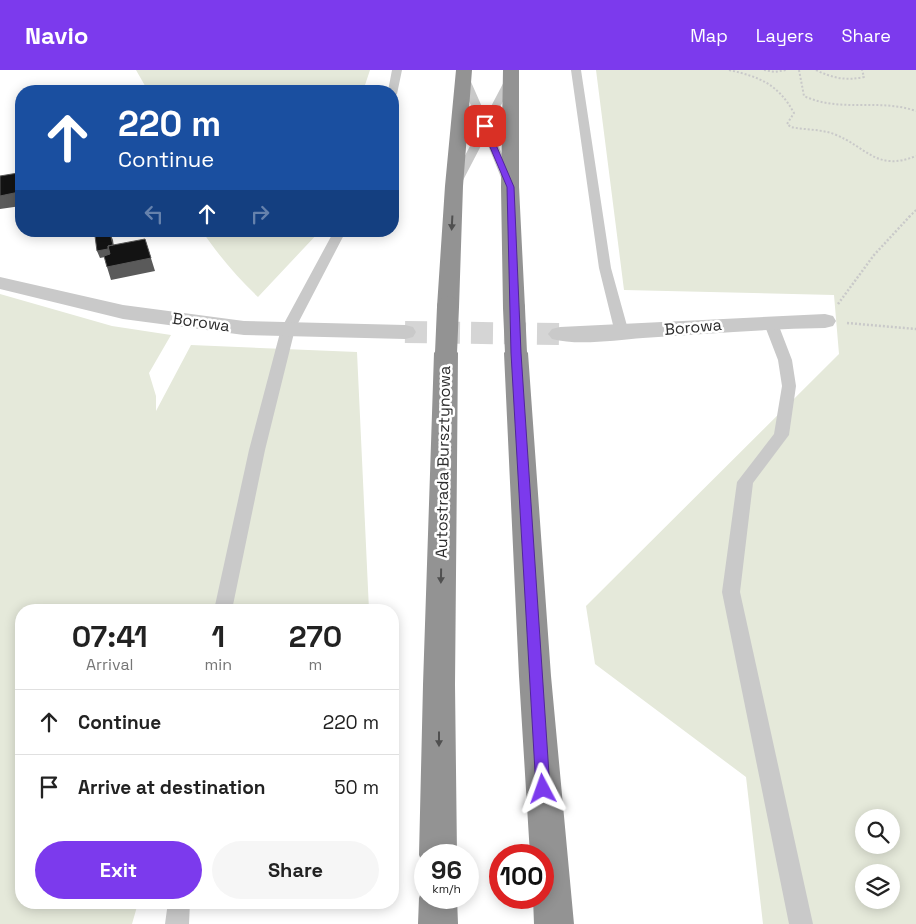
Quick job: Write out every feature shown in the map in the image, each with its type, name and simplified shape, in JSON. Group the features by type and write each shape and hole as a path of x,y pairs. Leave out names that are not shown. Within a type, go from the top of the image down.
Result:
{"highway":[{"name":"Autostrada Bursztynowa","path":"438,844 439,684 446,353 454,186 464,73"},
{"path":"511,73 510,187 516,353 537,695 554,924"},
{"path":"438,909 438,924"}],"street":[{"name":"Borowa","path":"0,283 123,312 244,328 405,332"},
{"name":"Borowa","path":"560,334 622,333 770,321 826,321"}],"lane":[{"path":"394,85 397,70"},
{"path":"576,70 605,268 622,333"},
{"path":"464,73 510,187"},
{"path":"454,186 511,73"},
{"path":"224,604 257,450 288,328 337,237"},
{"path":"770,321 785,360 789,386 781,436 745,482 731,592 801,924"},
{"path":"176,924 178,909"}],"path":[{"path":"729,70 774,87 784,95 794,113 787,124 791,127 833,134 866,155 880,161 894,162 916,156"},
{"path":"764,70 775,72 786,70"},
{"path":"799,70 804,96 814,103 846,106 896,105 916,111"},
{"path":"816,70 842,81 864,77 862,70"},
{"path":"826,321 874,255 916,210"},
{"path":"826,321 916,329"}],"shaded area":[{"path":"136,70 370,70 365,85 145,85"},
{"path":"596,70 916,70 916,924 763,924 746,777 595,664 586,606 839,354 834,295 624,290"},
{"path":"206,237 314,237 258,297 228,266"},
{"path":"0,294 112,326 171,335 149,373 156,396 156,411 191,345 357,352 369,604 15,604 15,909 136,909 132,924 0,924"}],"building":[{"path":"15,174 15,193 0,196 0,176"},
{"path":"95,237 111,237 113,245 108,246 108,249 97,251"},
{"path":"145,239 151,258 107,267 104,256 110,254 108,246"}],"tunnel":[{"path":"405,332 560,334"}],"route":[{"path":"485,126 510,187 516,353 543,789"}]}
